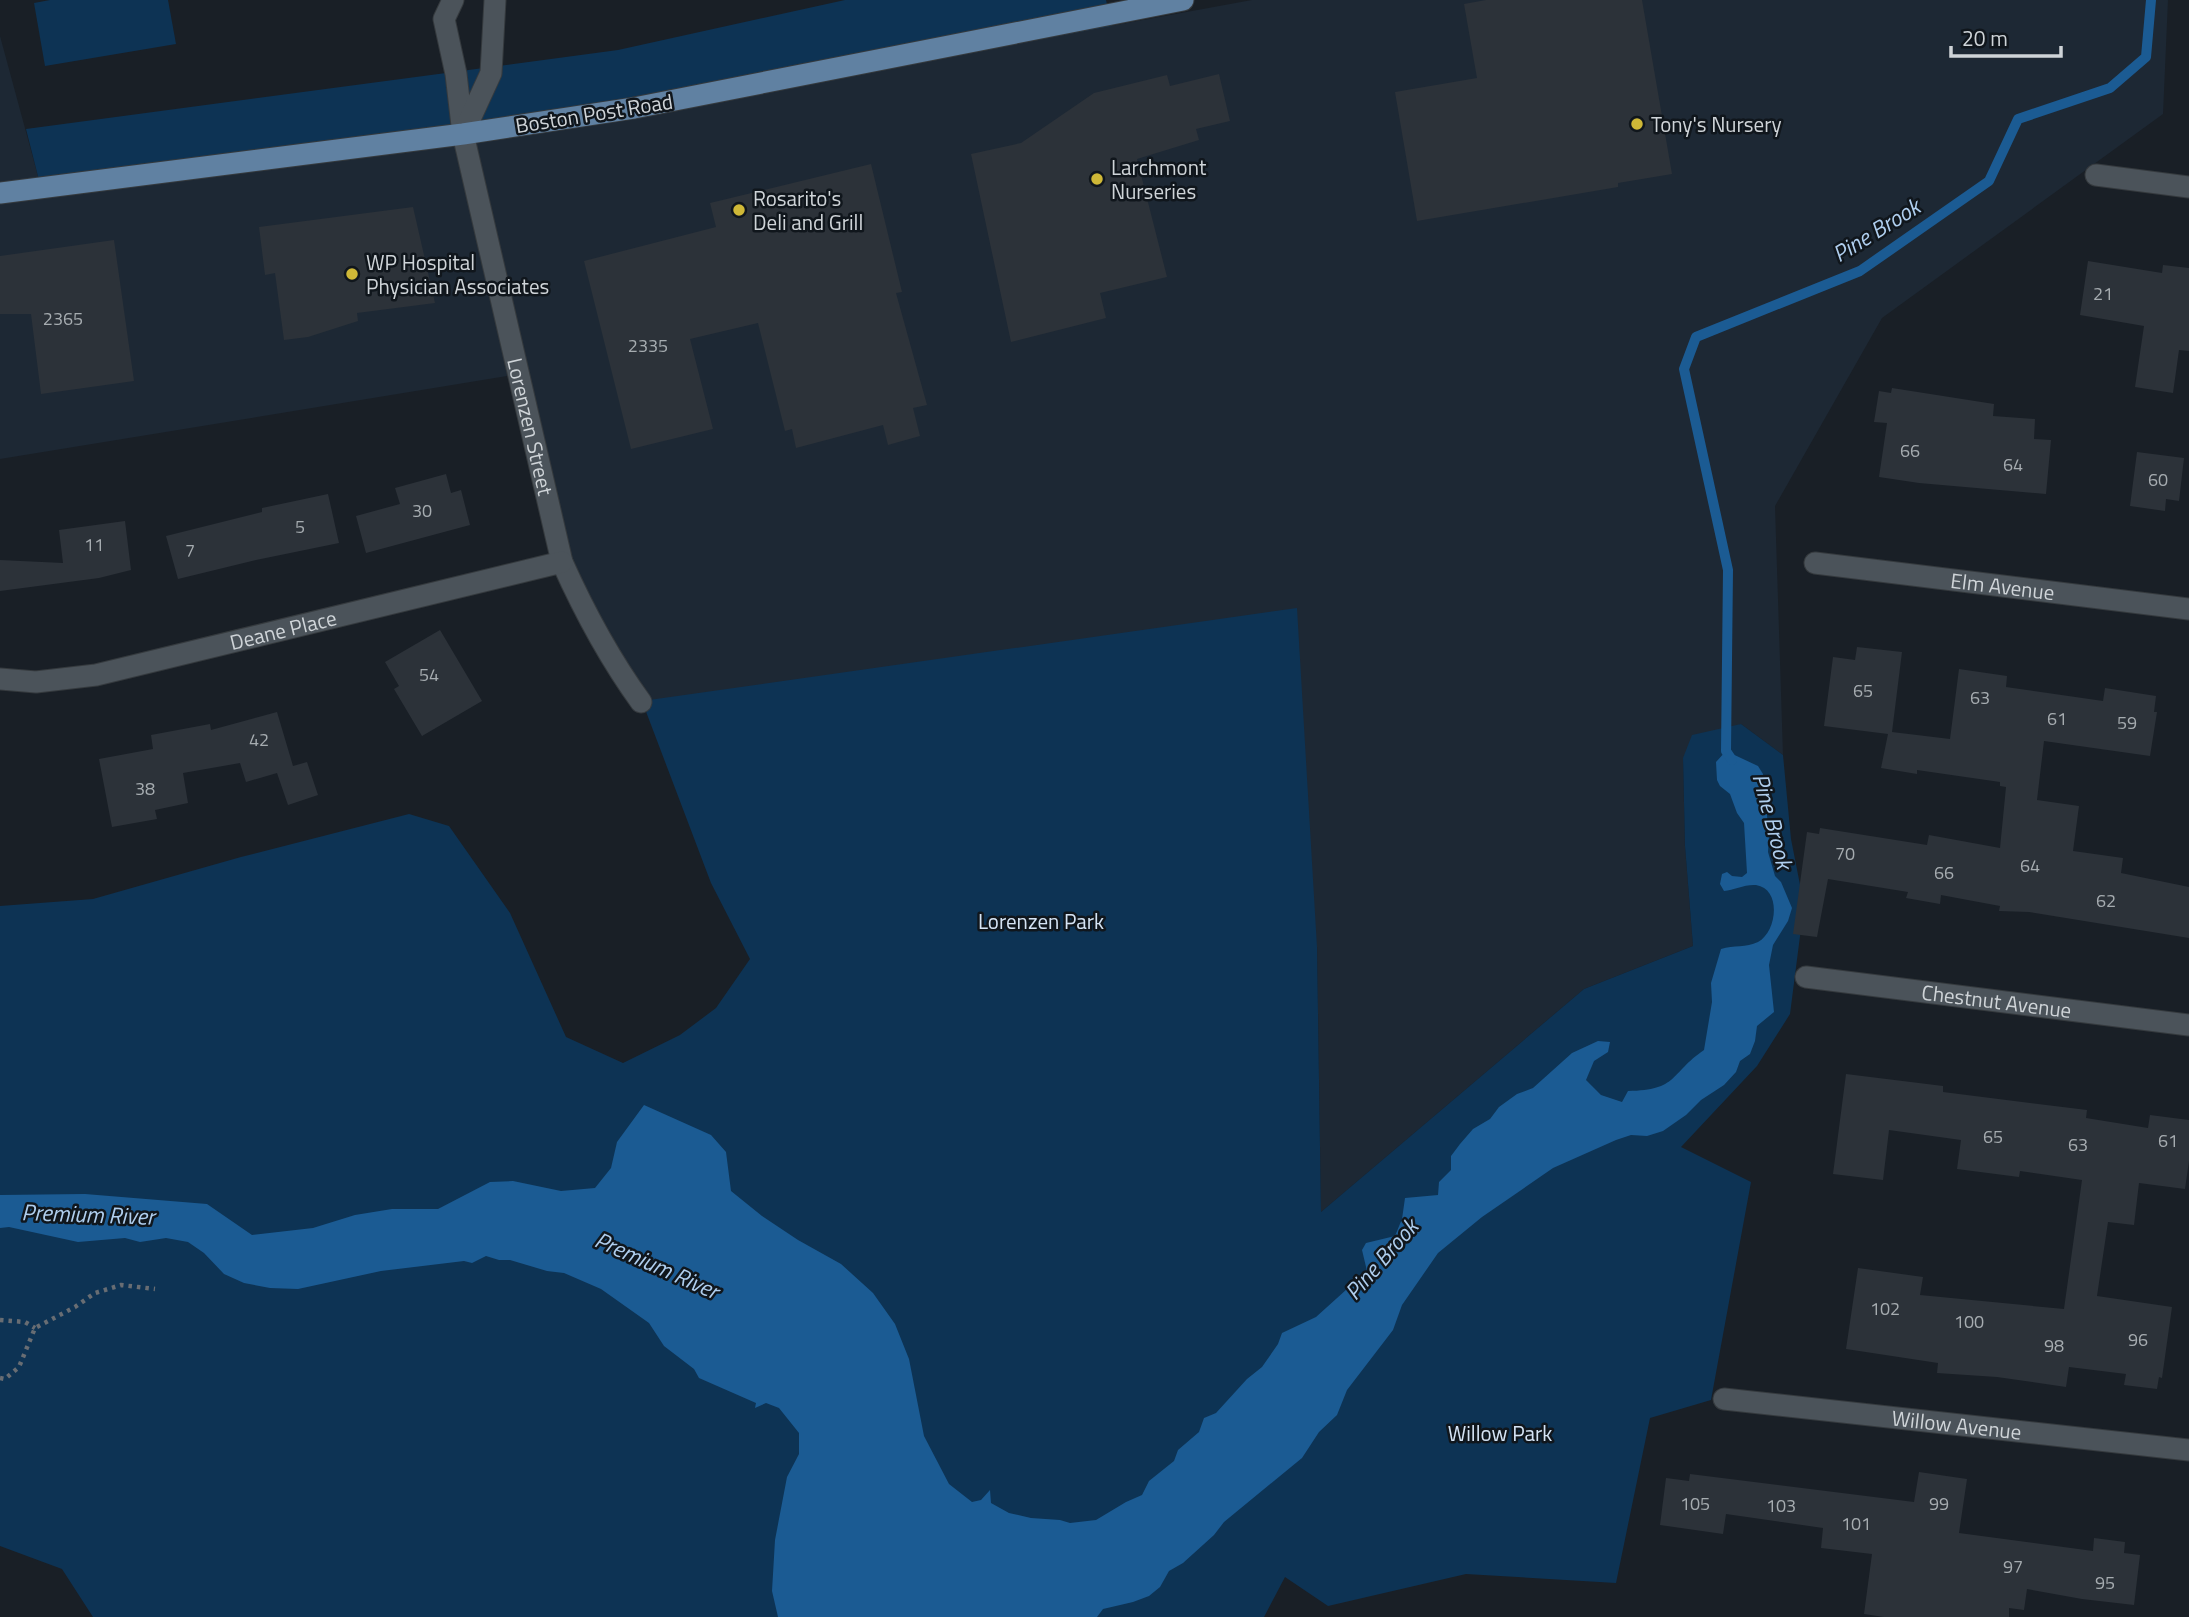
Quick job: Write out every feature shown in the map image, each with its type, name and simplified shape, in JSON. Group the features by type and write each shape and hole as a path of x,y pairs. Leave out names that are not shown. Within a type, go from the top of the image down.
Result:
{"main road":[{"name":"Boston Post Road","path":"0,193 463,134 699,96 1184,0"}],"street":[{"name":"Lorenzen Street","path":"453,0 444,19 456,74 463,134 562,562 587,615 621,675 641,702"},
{"path":"463,134 491,73 497,7 495,0"},
{"path":"2096,174 2189,187"},
{"name":"Deane Place","path":"0,679 36,682 96,675 562,562"},
{"name":"Elm Avenue","path":"1815,563 2189,609"},
{"name":"Chestnut Avenue","path":"1806,977 2189,1025"},
{"name":"Willow Avenue","path":"1724,1399 2189,1450"}],"path":[{"path":"0,1378 5,1379 19,1367 35,1328 95,1293 121,1285 155,1289"},
{"path":"0,1320 25,1322 35,1328"}],"shaded area":[{"path":"1252,0 2168,0 2163,114 1882,318 1775,506 1783,755 1741,724 1683,758 1685,846 1693,946 1584,989 1321,1212 1317,947 642,701 567,560 526,373 0,459 0,36 42,191 456,146"}],"green space":[{"path":"50,0 168,0 176,44 45,66 34,3"},
{"path":"845,0 1106,0 1112,26 456,146 42,192 26,129 618,50"},
{"path":"1297,608 1317,947 1321,1212 1584,989 1693,946 1685,846 1683,758 1692,735 1741,724 1783,755 1791,839 1804,905 1790,1014 1757,1066 1681,1147 1751,1182 1711,1400 1650,1418 1616,1583 1466,1574 1328,1606 1285,1577 1264,1617 93,1617 62,1569 0,1546 0,906 93,899 241,857 409,814 449,826 510,913 566,1037 623,1063 680,1035 716,1008 750,959 711,883 642,701"}],"water":[{"name":"Premium River","path":"1726,751 1758,766 1763,774 1768,852 1775,876 1781,882 1792,908 1788,921 1773,945 1769,965 1774,1012 1757,1026 1750,1054 1740,1061 1736,1072 1724,1085 1663,1131 1616,1140 1553,1168 1482,1217 1438,1253 1402,1305 1393,1330 1347,1390 1337,1415 1319,1432 1302,1458 1224,1522 1214,1535 1183,1563 1169,1571 1160,1587 1149,1596 1103,1609 1097,1617 778,1617 772,1591 775,1540 787,1477 799,1454 799,1433 779,1408 766,1403 755,1408 756,1403 699,1378 694,1369 664,1346 649,1323 601,1289 564,1273 486,1256 472,1263 464,1261 381,1271 298,1289 270,1288 244,1283 224,1274 204,1253 188,1242 166,1238 140,1242 125,1238 78,1242 9,1227 0,1228 0,1195 85,1194 207,1204 252,1235 313,1228 355,1215 392,1209 438,1209 490,1182 513,1181 561,1191 595,1188 611,1168 617,1142 644,1105 711,1135 726,1152 731,1191 798,1240 841,1264 873,1293 895,1324 909,1359 924,1436 949,1484 972,1502 981,1500 990,1490 991,1503 1009,1513 1070,1523 1096,1520 1142,1495 1149,1481 1174,1461 1178,1450 1199,1432 1204,1418 1216,1413 1247,1379 1262,1367 1278,1344 1282,1333 1316,1317 1367,1271 1362,1250 1366,1243 1395,1236 1402,1219 1405,1198 1438,1195 1439,1182 1451,1170 1451,1156 1473,1129 1490,1119 1499,1107 1517,1094 1533,1088 1572,1053 1598,1041 1610,1042 1608,1052 1594,1061 1586,1080 1601,1095 1622,1102 1628,1091 1656,1088 1665,1084 1704,1050 1712,1002 1711,983 1721,949 1758,942 1769,929 1774,911 1770,894 1764,888 1752,885 1724,891 1720,884 1722,874 1727,872 1732,876 1742,877 1747,873 1744,823 1730,794 1717,780 1716,762"}],"building":[{"path":"1486,0 1642,0 1672,174 1618,183 1618,187 1417,221 1395,92 1477,78 1464,4"},
{"path":"1219,74 1230,121 1196,129 1199,140 1137,159 1167,277 1100,293 1106,318 1011,342 971,154 1021,143 1094,93 1167,75 1170,86"},
{"path":"871,164 902,292 896,293 927,405 913,408 920,436 888,445 883,425 796,448 792,429 785,431 758,323 690,339 713,429 631,449 584,261 716,227 710,203"},
{"name":"WP Hospital Physician Associates","path":"413,207 435,303 357,313 358,321 308,337 284,340 275,273 265,275 259,227"},
{"path":"114,240 134,381 41,394 31,314 0,314 0,256"},
{"path":"2088,261 2162,273 2163,265 2189,268 2189,351 2179,350 2173,393 2135,387 2144,326 2080,315"},
{"path":"1892,388 1994,404 1993,416 2035,419 2034,439 2051,440 2046,494 1879,477 1887,423 1874,422 1879,391 1891,393"},
{"path":"2137,452 2184,458 2179,501 2166,499 2165,511 2130,506"},
{"path":"446,474 451,493 461,490 470,525 366,553 356,516 400,504 395,488"},
{"path":"328,494 339,543 178,579 166,536 262,512 262,508"},
{"path":"125,521 131,570 99,578 0,591 0,560 63,563 59,530"},
{"path":"440,630 482,701 422,736 394,689 399,686 385,662"},
{"path":"1857,647 1902,652 1892,732 1950,739 1959,669 2007,676 2006,687 2103,701 2105,688 2156,696 2154,712 2157,712 2150,756 2044,741 2037,800 2079,806 2073,851 2123,858 2121,873 2189,887 2189,938 2029,912 1999,911 2000,906 1941,895 1940,904 1906,898 1908,892 1828,879 1817,937 1793,934 1807,832 1819,834 1820,828 1927,845 1929,835 2000,848 2006,787 2000,786 2000,782 1917,770 1917,774 1881,768 1888,734 1824,726 1833,657 1855,660"},
{"path":"277,712 293,766 307,762 318,795 288,805 277,773 246,782 240,763 183,773 188,803 155,810 157,819 112,827 99,759 153,749 151,735 210,724 211,730"},
{"path":"1846,1074 1943,1086 1943,1092 2087,1110 2086,1118 2148,1128 2150,1115 2189,1120 2189,1161 2185,1189 2139,1183 2134,1225 2108,1222 2097,1296 2172,1307 2162,1378 2159,1377 2157,1389 2124,1385 2126,1374 2069,1367 2066,1387 1997,1377 1937,1373 1938,1363 1846,1349 1858,1268 1923,1277 1920,1295 2064,1309 2082,1180 2020,1171 2019,1177 1957,1169 1961,1140 1889,1130 1883,1180 1833,1174"},
{"path":"1919,1472 1967,1479 1959,1533 2093,1551 2094,1538 2125,1542 2124,1553 2140,1555 2134,1605 2027,1589 2024,1610 2009,1608 2009,1617 1884,1617 1864,1614 1872,1554 1821,1548 1823,1528 1726,1514 1723,1534 1660,1525 1666,1478 1689,1481 1690,1474 1914,1502"}],"waterway":[{"name":"Pine Brook","path":"1732,760 1726,751 1728,570 1684,369 1696,337 1860,271 1989,181 2018,119 2110,88 2146,57 2151,0"}],"place":[{"name":"Tony's Nursery","path":"1637,124"},
{"name":"Larchmont Nurseries","path":"1097,179"},
{"name":"Rosarito's Deli and Grill","path":"739,210"},
{"name":"WP Hospital Physician Associates","path":"352,274"}],"park label":[{"name":"Lorenzen Park","path":"1041,921"},
{"name":"Willow Park","path":"1500,1433"}]}
